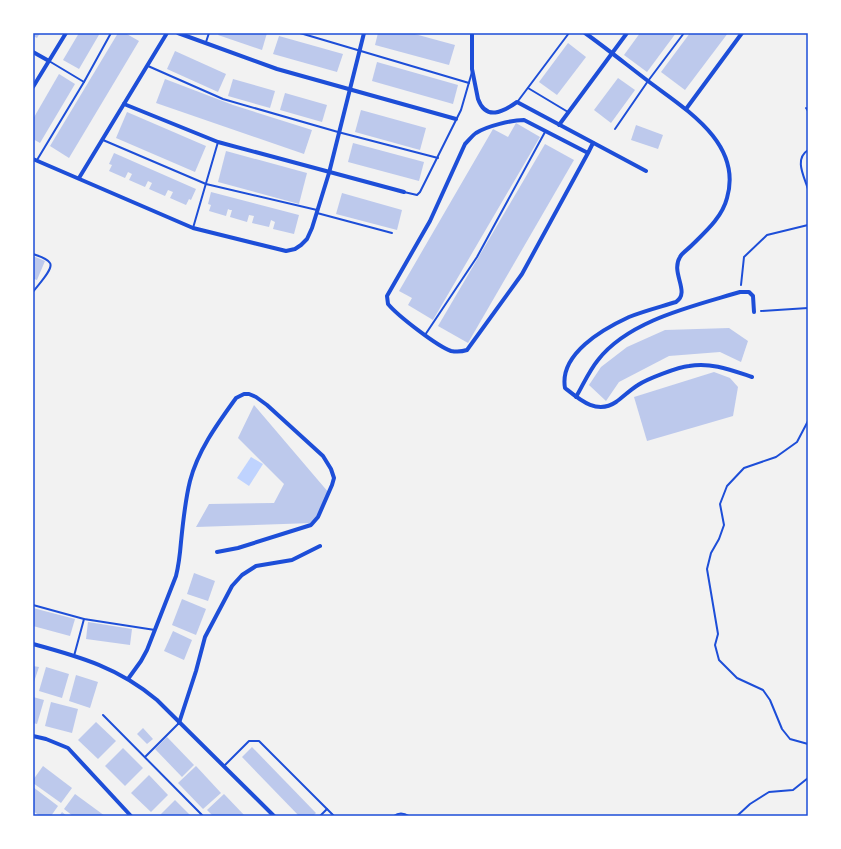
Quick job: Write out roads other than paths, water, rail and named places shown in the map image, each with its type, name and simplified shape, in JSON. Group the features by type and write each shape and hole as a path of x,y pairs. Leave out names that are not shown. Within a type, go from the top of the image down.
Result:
{"street":[{"path":"33,87 66,33"},
{"path":"79,178 168,33"},
{"path":"178,33 277,69 456,119"},
{"path":"35,160 193,228 286,251 295,249 307,239 317,211 329,173 338,132 364,33"},
{"path":"472,33 472,69 478,100 486,110 491,113 497,113 517,102 646,171"},
{"path":"585,33 705,125 723,150 729,169 730,181 727,199 721,213 709,228 680,257 677,265 677,272 682,293 681,296 676,302 630,317 612,326 587,342 572,358 565,374 565,388 576,397 592,406 600,408 609,406 645,381 690,366 714,365 752,377"},
{"path":"559,125 628,33"},
{"path":"686,109 742,33"},
{"path":"33,52 50,61"},
{"path":"124,104 218,142 404,192"},
{"path":"588,153 528,121 518,120 485,129 470,138 465,144 430,221 387,296 388,304 391,308 425,335 450,350 461,352 467,350 522,274 588,153 593,143"},
{"path":"576,397 598,360 617,341 655,320 676,311 740,292 749,292 753,296 754,312"},
{"path":"128,678 141,661 180,564 181,543 187,499 190,481 195,465 202,450 236,398 244,394 249,394 267,405 323,456 333,472 334,482 318,517 311,525 238,548 217,552"},
{"path":"180,723 205,637 232,586 242,574 256,566 292,560 320,546"},
{"path":"33,644 111,669 128,678 148,693 180,723 274,816"},
{"path":"33,736 46,739 68,748 131,816"}],"lane":[{"path":"35,160 84,82 111,33"},
{"path":"205,43 209,33"},
{"path":"300,33 469,83"},
{"path":"517,102 569,33"},
{"path":"615,129 648,81 684,33"},
{"path":"50,61 84,82"},
{"path":"148,65 223,99 338,132 438,158"},
{"path":"404,192 415,195 419,194 461,110 472,69"},
{"path":"528,88 568,112"},
{"path":"425,335 477,257 546,130"},
{"path":"103,140 206,184 317,211 392,233"},
{"path":"193,228 218,142"},
{"path":"33,254 47,260 51,266 50,271 33,292"},
{"path":"33,605 84,619 154,630"},
{"path":"74,656 84,619"},
{"path":"103,715 203,816"},
{"path":"145,757 180,723"},
{"path":"224,766 249,741 259,742 334,816"},
{"path":"320,816 327,809"},
{"path":"394,816 404,813 409,816"}],"water":[{"path":"251,457 263,464 249,486 237,478"}]}
